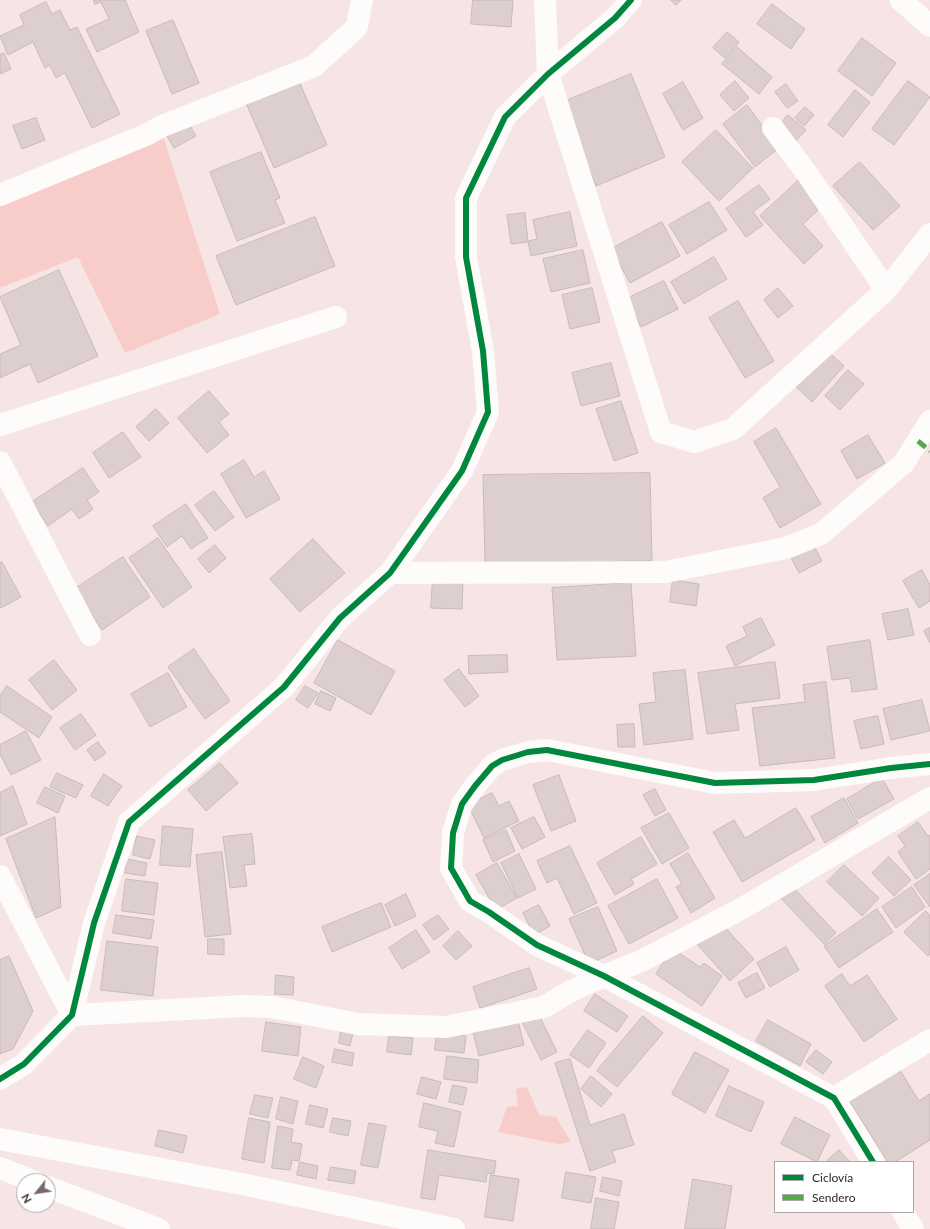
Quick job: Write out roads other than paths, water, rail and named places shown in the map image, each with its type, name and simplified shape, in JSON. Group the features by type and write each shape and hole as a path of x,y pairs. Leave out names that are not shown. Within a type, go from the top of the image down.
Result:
{"street":[{"path":"0,195 148,134 160,127 314,66 357,27 362,0"},
{"path":"545,0 548,74 661,432 694,442 733,429 886,290 930,234"},
{"path":"0,1079 24,1064 72,1014 94,923 129,822 284,686 340,618 390,573 462,471 488,412 483,351 466,257 466,198 505,117 548,74 615,18 631,0"},
{"path":"901,0 930,26"},
{"path":"773,128 808,175 886,290"},
{"path":"0,425 336,317"},
{"path":"390,573 665,572 786,548 821,534 904,463 930,422"},
{"path":"0,462 90,635"},
{"path":"872,1161 834,1098 604,976 537,944 470,901 451,868 453,833 462,804 492,766 502,760 528,752 547,750 716,783 814,780 891,768 930,764"},
{"path":"72,1014 245,1006 266,1007 358,1024 446,1027 544,1007 571,991 644,960 741,909 930,798"},
{"path":"0,876 72,1014"},
{"path":"834,1098 930,1040"},
{"path":"0,1139 242,1184 454,1229"},
{"path":"0,1168 16,1174"},
{"path":"56,1190 159,1229"},
{"path":"904,1213 913,1229"}]}
